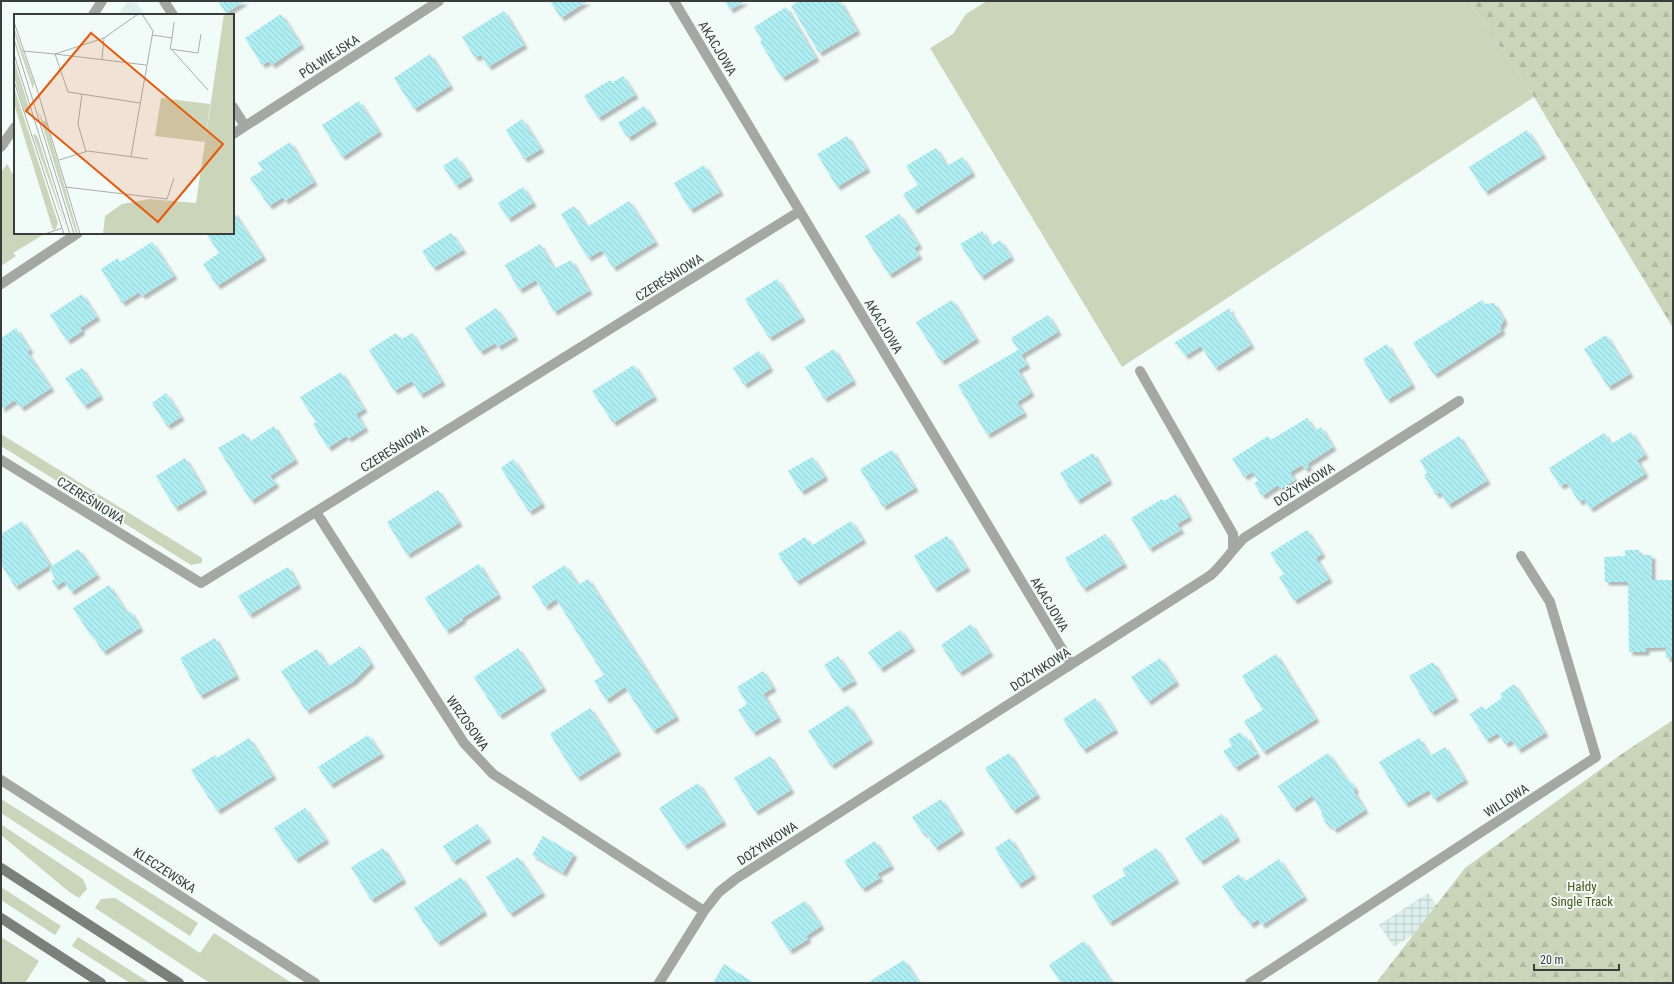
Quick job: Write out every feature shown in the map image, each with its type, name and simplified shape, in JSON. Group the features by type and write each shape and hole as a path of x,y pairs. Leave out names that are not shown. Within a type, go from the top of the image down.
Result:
{"main road":[{"path":"1,868 179,983"},
{"path":"1,918 101,983"}],"street":[{"path":"93,14 102,1"},
{"path":"164,1 172,14"},
{"name":"PÓŁWIEJSKA","path":"234,133 439,1"},
{"name":"AKACJOWA","path":"674,1 1071,664"},
{"path":"234,109 245,126"},
{"path":"1,147 14,133"},
{"name":"CZEREŚNIOWA","path":"1,460 201,583 800,211"},
{"path":"1,284 75,234"},
{"path":"1140,371 1232,534 1233,550"},
{"name":"DOŻYNKOWA","path":"659,983 704,911 719,892 737,878 1211,575 1224,563 1244,538 1459,401"},
{"name":"WRZOSOWA","path":"316,512 464,743 477,759 493,774 704,911"},
{"name":"WILLOWA","path":"1250,983 1596,757 1550,602 1522,556"},
{"name":"KLECZEWSKA","path":"1,780 315,983"}],"shaded area":[{"path":"127,2 137,3 144,14 119,14"},
{"path":"1428,893 1443,915 1394,947 1379,925"}],"green space":[{"path":"987,1 1469,1 1534,97 1122,367 930,48 953,34 966,14"},
{"path":"1469,1 1673,1 1673,328 1534,97"},
{"path":"7,164 14,176 14,234 44,234 13,253 16,256 1,266 1,172"},
{"path":"1,434 202,558 202,563 191,565 1,446"},
{"name":"Hałdy Single Track","path":"1673,720 1673,983 1376,983 1465,868 1623,753"},
{"path":"1,799 198,923 190,936 1,813"},
{"path":"2,825 83,879 87,889 79,898 68,891 1,835"},
{"path":"1,887 61,926 55,935 1,900"},
{"path":"115,898 200,953 214,933 292,983 210,983 95,908 101,899"},
{"path":"1,937 39,961 25,983 1,983"},
{"path":"78,937 150,983 130,983 72,946"}],"building":[{"path":"218,1 245,1 226,13"},
{"path":"550,1 587,1 561,18"},
{"path":"725,1 745,1 730,10"},
{"path":"799,1 840,1 857,31 819,53 791,6"},
{"path":"786,7 816,58 782,78 760,42 762,40 754,27"},
{"path":"504,11 524,45 488,67 481,55 475,58 462,37"},
{"path":"281,14 301,45 272,65 269,61 262,65 245,38"},
{"path":"430,54 450,86 414,109 394,78"},
{"path":"623,76 635,95 598,118 584,96 610,80 612,83"},
{"path":"359,101 379,132 342,157 322,125"},
{"path":"644,106 654,121 628,138 618,123"},
{"path":"522,119 541,149 524,159 506,130"},
{"path":"1527,130 1543,155 1485,192 1469,167"},
{"path":"847,136 867,169 837,187 817,154"},
{"path":"290,142 314,182 285,201 283,197 269,206 250,178 263,170 258,163"},
{"path":"936,148 947,166 962,157 972,173 914,211 903,194 918,185 906,166"},
{"path":"457,157 470,177 456,186 443,166"},
{"path":"704,165 720,192 690,210 674,183"},
{"path":"523,187 533,203 508,219 498,203"},
{"path":"629,201 655,242 613,268 602,250 588,258 561,214 574,206 587,227"},
{"path":"234,213 263,257 217,286 203,264 219,253 207,234 234,234"},
{"path":"899,214 919,245 914,248 919,256 889,275 865,236"},
{"path":"982,231 991,246 1000,240 1011,257 981,277 960,244"},
{"path":"451,233 463,250 433,268 422,251"},
{"path":"152,242 174,276 142,296 139,292 122,303 101,269 118,258 120,262"},
{"path":"540,244 554,269 571,260 589,291 554,312 536,280 519,290 505,265"},
{"path":"777,279 802,318 769,338 745,299"},
{"path":"82,294 97,317 80,328 82,331 67,341 50,315"},
{"path":"952,300 976,339 941,362 916,322"},
{"path":"1482,300 1485,304 1494,303 1504,320 1500,327 1502,331 1434,375 1413,343"},
{"path":"496,308 515,337 498,347 495,343 480,352 465,328"},
{"path":"1230,308 1231,309 1229,310 1251,345 1215,368 1201,346 1185,356 1177,344 1176,345 1174,343"},
{"path":"1048,315 1058,332 1021,355 1027,365 1018,370 1031,393 1017,402 1024,413 987,435 958,385 1018,350 1011,338"},
{"path":"16,328 30,350 27,352 51,388 21,408 15,400 1,409 1,338"},
{"path":"396,333 400,340 412,333 442,382 420,395 412,381 394,391 369,350"},
{"path":"1606,335 1630,374 1608,387 1584,349"},
{"path":"1387,344 1412,385 1387,400 1363,359"},
{"path":"834,349 853,381 824,399 805,367"},
{"path":"759,351 770,368 744,385 733,368"},
{"path":"634,365 654,397 613,423 592,391"},
{"path":"82,368 100,396 84,406 65,378"},
{"path":"341,372 364,409 356,414 365,428 348,439 346,436 328,448 313,424 316,422 300,397"},
{"path":"166,393 181,417 167,426 152,403"},
{"path":"1307,418 1315,431 1321,427 1333,447 1307,464 1309,467 1305,469 1302,465 1290,472 1295,480 1280,489 1278,485 1262,496 1254,483 1258,481 1252,472 1244,477 1232,459 1268,436 1271,440"},
{"path":"274,426 295,460 270,476 276,484 251,501 218,448 244,433 249,442"},
{"path":"1631,432 1645,455 1637,460 1645,474 1590,509 1584,499 1579,502 1567,483 1560,486 1549,468 1604,433 1611,444"},
{"path":"1459,436 1487,481 1448,505 1440,492 1436,495 1424,475 1427,473 1420,460"},
{"path":"892,450 915,488 883,507 860,469"},
{"path":"1093,453 1109,481 1077,501 1060,473"},
{"path":"812,457 825,477 801,492 788,471"},
{"path":"185,458 204,490 175,508 156,476"},
{"path":"513,459 542,504 529,512 501,468"},
{"path":"438,490 459,523 407,555 387,522"},
{"path":"1176,494 1189,517 1177,524 1181,530 1149,549 1131,518 1162,499 1164,501"},
{"path":"22,521 50,565 15,587 1,564 1,534"},
{"path":"851,521 863,540 796,582 778,554 805,537 811,546"},
{"path":"1307,530 1322,554 1316,558 1329,579 1294,601 1279,577 1284,574 1270,553"},
{"path":"1105,534 1124,564 1083,589 1065,558"},
{"path":"947,536 967,568 934,589 914,556"},
{"path":"78,549 97,575 71,592 64,581 55,587 52,581 55,578 49,568"},
{"path":"1625,550 1639,550 1639,555 1652,555 1652,580 1673,580 1673,658 1666,658 1666,647 1646,648 1646,652 1629,652 1628,582 1605,582 1604,557 1625,556"},
{"path":"479,564 498,595 462,618 463,620 446,631 425,598"},
{"path":"565,565 578,585 588,579 676,717 653,731 625,687 606,700 594,681 604,675 556,599 545,607 532,586"},
{"path":"288,567 298,585 249,615 238,596"},
{"path":"109,585 127,613 130,611 140,628 103,652 73,608"},
{"path":"971,624 990,653 959,673 941,645"},
{"path":"900,630 912,648 880,669 868,652"},
{"path":"215,638 236,676 200,696 180,658"},
{"path":"360,646 371,664 354,681 306,711 281,671 317,649 328,667"},
{"path":"518,648 543,688 499,716 474,677"},
{"path":"1276,654 1316,719 1263,752 1244,721 1263,710 1242,676"},
{"path":"838,656 854,681 840,689 824,665"},
{"path":"1160,658 1176,682 1148,702 1131,677"},
{"path":"1433,662 1455,698 1431,713 1409,676"},
{"path":"763,671 773,688 763,694 778,718 753,733 738,710 747,704 737,687"},
{"path":"1514,684 1545,733 1518,750 1512,740 1505,744 1498,733 1486,740 1470,714 1482,706 1485,710 1502,698 1500,694"},
{"path":"1095,698 1115,730 1083,750 1063,719"},
{"path":"848,705 870,740 831,766 808,731"},
{"path":"590,708 618,752 577,778 550,734"},
{"path":"1240,732 1244,738 1246,736 1257,754 1235,768 1223,751 1232,746 1228,740"},
{"path":"368,735 381,754 330,785 318,767"},
{"path":"249,738 273,776 217,811 191,770 215,755 217,758"},
{"path":"1419,738 1430,756 1445,747 1465,780 1434,799 1429,790 1405,804 1379,762"},
{"path":"1009,753 1037,795 1013,811 985,768"},
{"path":"1328,753 1346,779 1350,781 1355,788 1354,792 1365,810 1334,830 1331,826 1327,825 1322,816 1322,812 1312,796 1293,809 1278,786"},
{"path":"770,756 791,790 755,812 734,778"},
{"path":"698,783 723,822 684,846 659,808"},
{"path":"941,799 961,831 935,848 926,833 923,834 912,817"},
{"path":"305,808 326,840 295,860 274,828"},
{"path":"1222,814 1237,838 1200,862 1185,838"},
{"path":"477,824 488,839 453,862 443,846"},
{"path":"543,836 574,854 563,873 532,855"},
{"path":"1010,838 1033,875 1018,885 995,848"},
{"path":"875,841 891,866 877,874 880,878 862,889 844,861"},
{"path":"383,848 403,880 371,900 351,867"},
{"path":"1156,848 1176,880 1109,923 1092,896 1126,875 1122,869"},
{"path":"518,857 542,893 510,914 486,877"},
{"path":"1279,859 1304,897 1262,925 1258,919 1250,925 1222,886 1239,874 1244,882"},
{"path":"461,877 484,912 437,943 414,908"},
{"path":"805,901 821,926 806,936 808,939 789,951 771,922"},
{"path":"1084,941 1112,983 1061,983 1049,965"},
{"path":"904,960 919,983 871,983 870,981"},
{"path":"724,964 754,983 713,983"}]}
